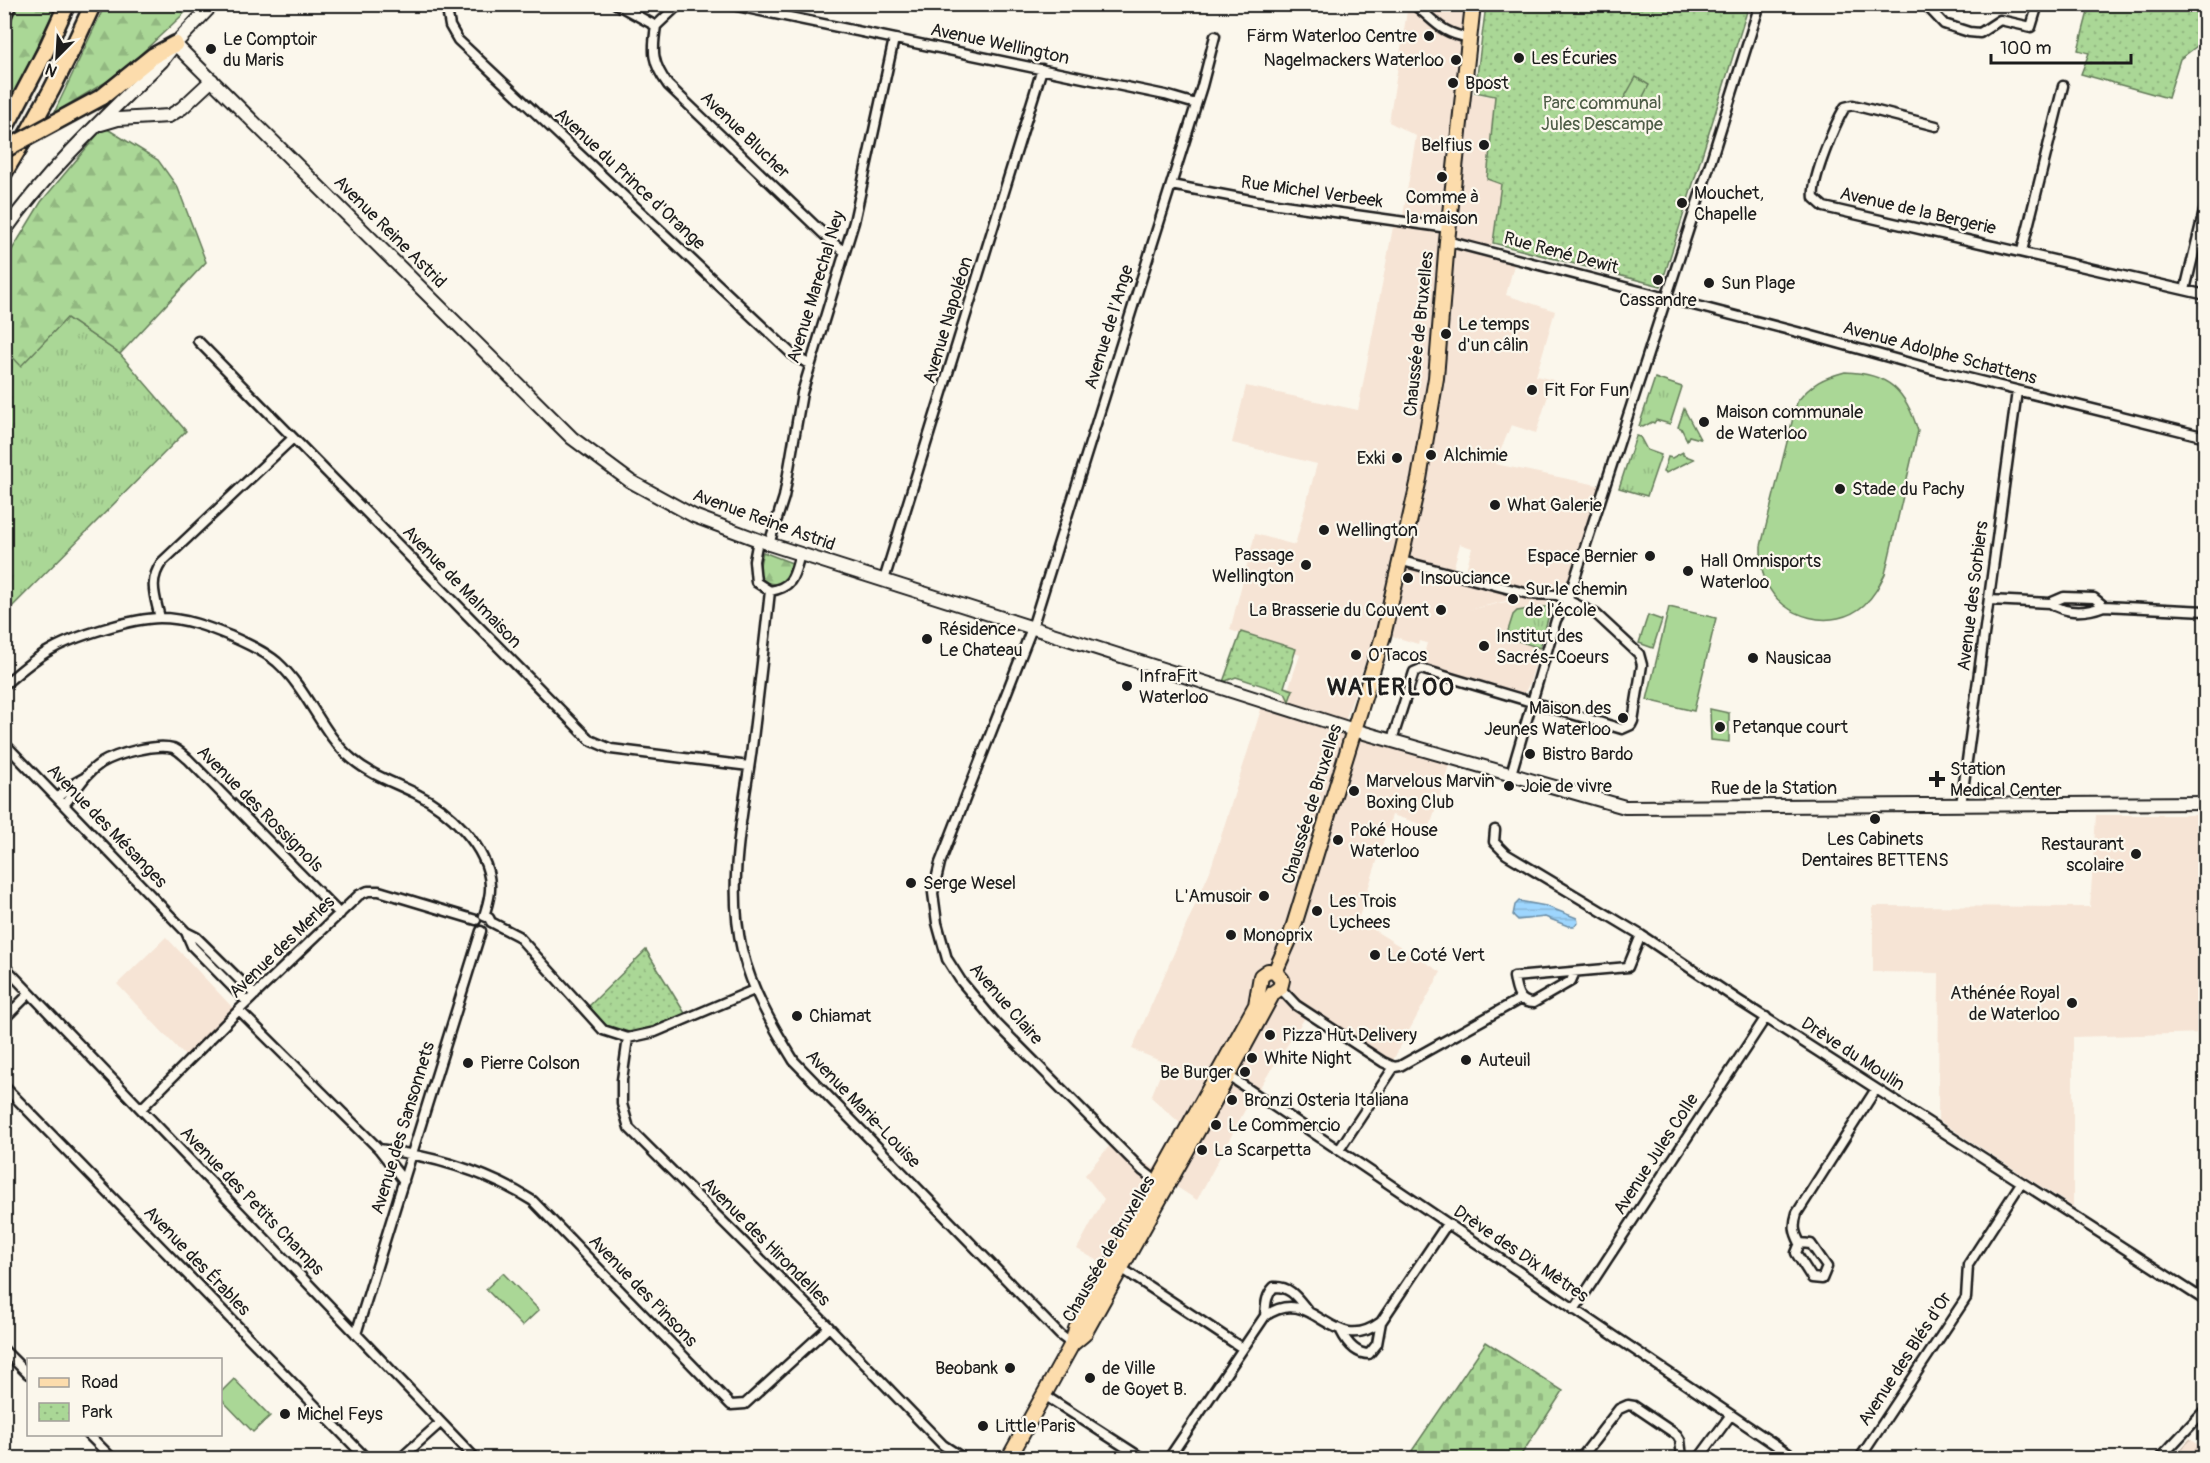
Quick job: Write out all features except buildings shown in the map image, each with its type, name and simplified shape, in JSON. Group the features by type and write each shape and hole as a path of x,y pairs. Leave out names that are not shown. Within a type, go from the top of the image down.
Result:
{"highway":[{"path":"4,130 67,4"},
{"path":"4,173 38,118 66,66 93,4"},
{"path":"4,150 102,97 153,56 175,44"}],"main road":[{"name":"Chaussée de Bruxelles","path":"1271,989 1260,980 1264,973 1275,972 1290,938 1383,636 1402,561 1436,378 1447,235 1473,4"},
{"path":"1271,989 1282,980 1275,972"},
{"name":"Chaussée de Bruxelles","path":"1161,1185 1211,1083 1256,1005 1271,989"},
{"name":"Chaussée de Bruxelles","path":"1009,1458 1072,1344 1084,1334 1116,1265 1161,1185 1228,1076 1271,989"},
{"name":"Chaussée de Bruxelles","path":"1228,1076 1226,1068 1237,1038"},
{"path":"1211,1083 1228,1076"}],"street":[{"path":"4,22 12,4"},
{"path":"4,232 39,188 97,125 162,61 213,4"},
{"name":"Avenue du Prince d'Orange","path":"446,4 450,26 458,40 795,357 810,364"},
{"path":"616,4 656,26 682,4"},
{"name":"Avenue Wellington","path":"727,4 1042,69 1196,104"},
{"path":"1413,4 1441,29 1457,36 1470,38"},
{"path":"1511,774 1556,620 1568,599 1760,4"},
{"path":"1925,4 1944,24 1980,33 2000,20 2031,27 2038,4"},
{"path":"2199,4 2205,11"},
{"name":"Avenue Blucher","path":"656,26 654,59 659,73 668,85 845,252"},
{"name":"Avenue de l'Ange","path":"1032,628 1171,185 1215,36"},
{"name":"Avenue Marechal Ney","path":"764,542 784,497 802,393 854,222 894,39"},
{"name":"Avenue Reine Astrid","path":"175,44 572,438 630,482 694,516 764,542 1353,730"},
{"name":"Avenue Napoléon","path":"884,580 1042,69"},
{"path":"97,125 118,118 169,116 182,108 212,80"},
{"path":"2022,251 2063,86"},
{"name":"Avenue de la Bergerie","path":"1936,126 1853,105 1845,107 1822,161 1813,192 1814,198 1824,207 2205,295"},
{"name":"Rue Michel Verbeek","path":"1171,185 1447,235"},
{"path":"2185,290 2205,203"},
{"name":"Rue René Dewit","path":"1447,235 1666,298"},
{"name":"Avenue Adolphe Schattens","path":"1666,298 2017,391 2205,437"},
{"name":"Avenue de Malmaison","path":"198,341 590,740 611,749 749,766"},
{"name":"Avenue des Sorbiers","path":"1961,805 2017,391"},
{"path":"160,618 153,590 154,572 293,438"},
{"path":"764,542 754,561 756,582 770,591 783,589 793,579 800,554"},
{"path":"1392,740 1414,672 1422,669 1622,729 1633,722 1642,665 1640,654 1596,614 1568,599 1557,595 1529,594 1402,561"},
{"name":"Avenue Marie-Louise","path":"770,591 736,873 737,909 742,948 754,990 771,1024 794,1061 1011,1286 1072,1344"},
{"path":"1989,600 2050,603 2064,597 2094,598 2104,606"},
{"path":"2050,603 2061,610 2091,611 2104,606 2205,611"},
{"path":"4,685 52,649 126,622 160,618 200,623 248,644 276,661 296,682 329,734 345,754 366,771 417,794 439,808 476,846 486,866 490,883 490,895 484,920 477,928 482,931 489,929 484,920"},
{"name":"Avenue Claire","path":"1032,628 940,863 933,893 937,923 947,959 961,981 996,1023 1142,1170 1161,1185"},
{"name":"Rue de la Station","path":"1353,730 1625,807 2205,803"},
{"name":"Avenue des Mésanges","path":"4,743 186,932 196,937 255,995"},
{"name":"Avenue des Rossignols","path":"57,798 101,763 153,747 175,748 340,914"},
{"name":"Avenue des Rossignols","path":"64,805 84,778"},
{"name":"Drève du Moulin","path":"1495,830 1494,842 1506,854 1641,935 2205,1301"},
{"name":"Avenue des Merles","path":"141,1108 247,1002 359,895 368,891 378,891 484,920 518,936 603,1030 628,1038"},
{"name":"Avenue des Sansonnets","path":"356,1334 482,931"},
{"name":"Avenue des Mésanges","path":"186,932 192,946 247,1002"},
{"path":"1575,972 1571,981 1533,1003 1521,999 1516,989 1514,977 1628,967 1641,935"},
{"name":"Avenue des Petits Champs","path":"4,966 475,1458"},
{"path":"1271,989 1394,1067"},
{"path":"628,1038 655,1032 754,990"},
{"path":"4,1018 30,993"},
{"path":"1339,1150 1394,1067 1410,1061 1521,999"},
{"path":"239,1010 379,1149 404,1181"},
{"name":"Avenue Jules Colle","path":"1574,1310 1766,1017"},
{"name":"Avenue des Hirondelles","path":"628,1038 622,1080 622,1104 629,1128 829,1327 943,1445 951,1458"},
{"name":"Drève des Dix Mètres","path":"1228,1076 1795,1458"},
{"name":"Avenue des Érables","path":"4,1086 366,1458"},
{"path":"1800,1244 1794,1233 1793,1224 1797,1213 1876,1089"},
{"path":"379,1149 412,1154"},
{"name":"Avenue des Pinsons","path":"412,1154 510,1186 533,1201 731,1405 745,1404 829,1327"},
{"name":"Avenue des Blés d'Or","path":"1860,1458 1966,1299 1968,1265 2021,1183"},
{"path":"1341,1331 1350,1346 1357,1351 1369,1354 1377,1344 1381,1322 1447,1224"},
{"path":"1116,1265 1242,1348"},
{"path":"1265,1316 1269,1292 1274,1287 1283,1286 1292,1292 1308,1311 1341,1331 1361,1333 1381,1322"},
{"path":"1169,1458 1265,1316 1285,1306 1308,1311"},
{"path":"4,1350 27,1373"},
{"path":"1044,1395 1142,1458"},
{"path":"1581,1458 1619,1409 1628,1405 1634,1406 1677,1435 1680,1440 1682,1458"},
{"path":"2160,1458 2205,1409"},
{"path":"1699,1458 1731,1416"},
{"path":"401,1458 440,1423"},
{"path":"90,1436 112,1458"},
{"name":"Avenue des Hirondelles","path":"943,1445 963,1458"}],"shaded area":[{"path":"1408,5 1469,5 1460,91 1495,97 1487,179 1502,183 1488,256 1515,261 1506,295 1555,311 1536,376 1553,380 1536,433 1511,425 1495,464 1602,486 1565,609 1546,603 1550,611 1530,682 1524,694 1421,665 1427,643 1419,641 1418,644 1376,631 1344,724 1283,704 1300,655 1230,630 1255,534 1295,545 1317,464 1232,443 1246,386 1358,410 1393,227 1401,228 1416,136 1389,122","holes":["1460,544 1472,548 1465,573 1510,585 1509,591 1542,602 1525,598 1468,610 1506,601 1508,591 1451,577"]},
{"path":"1263,703 1450,762 1430,827 1392,815 1358,920 1441,972 1392,1062 1310,1010 1245,1110 1197,1200 1158,1175 1108,1267 1077,1249 1104,1199 1085,1175 1111,1144 1154,1168 1181,1124 1151,1097 1165,1063 1132,1049 1210,871"},
{"name":"Athénée Royal de Waterloo","path":"2096,815 2205,815 2205,1033 2073,1037 2073,1207 1938,1120 1939,973 1873,972 1873,906 2090,907"},
{"path":"166,937 233,1008 185,1056 117,984"},
{"path":"2190,1438 2205,1451 2205,1458 2173,1458"}],"green space":[{"path":"2090,4 2192,5 2205,22 2205,40 2180,59 2168,98 2081,74 2089,53 2078,50"},
{"path":"16,5 57,5 5,113 5,35"},
{"path":"105,5 193,5 128,66 54,113"},
{"name":"Parc communal Jules Descampe","path":"1486,5 1749,5 1661,286 1493,243 1501,184 1487,179 1495,96 1475,92"},
{"path":"1636,77 1649,85 1637,108 1623,100"},
{"path":"104,127 158,160 178,188 206,262 120,354 67,318 21,366 5,349 4,263 41,202"},
{"path":"4,263 46,304 120,354 186,431 5,614"},
{"name":"Stade du Pachy","path":"1845,372 1873,376 1894,387 1908,405 1918,431 1885,574 1878,587 1864,605 1852,613 1838,618 1810,618 1796,613 1774,595 1763,573 1761,546 1797,402 1818,382"},
{"path":"1655,378 1682,387 1670,424 1656,420 1643,427 1639,426"},
{"path":"1684,409 1700,439 1689,436 1687,440 1681,428 1678,427"},
{"path":"1636,436 1640,437 1647,450 1661,455 1647,496 1619,488"},
{"path":"1683,452 1683,455 1694,459 1666,473 1663,472 1668,457 1672,458"},
{"path":"763,552 792,563 790,573 779,585 764,582 760,574"},
{"path":"1550,606 1540,648 1506,637 1513,615 1517,611"},
{"path":"1669,607 1716,618 1694,711 1647,700"},
{"path":"1648,615 1662,620 1653,648 1639,643"},
{"path":"1241,632 1296,649 1284,687 1293,690 1289,701 1285,693 1236,677 1223,682"},
{"name":"Petanque court","path":"1710,709 1729,713 1729,742 1711,740"},
{"path":"646,950 686,1015 646,1031 615,1030 603,1022 589,1006"},
{"path":"503,1273 539,1310 522,1326 486,1289"},
{"path":"1486,1342 1563,1391 1519,1458 1407,1458"},
{"path":"234,1379 270,1416 253,1432 222,1400 222,1391"}],"water":[{"path":"1519,901 1546,906 1577,918 1578,922 1574,926 1568,926 1545,917 1518,920 1513,915 1515,905"}],"place":[{"name":"Färm Waterloo Centre","path":"1429,36"},
{"name":"Le Comptoir du Maris","path":"211,49"},
{"name":"Les Écuries","path":"1519,58"},
{"name":"Nagelmackers Waterloo","path":"1456,60"},
{"name":"Bpost","path":"1453,83"},
{"name":"Belfius","path":"1484,145"},
{"name":"Comme à la maison","path":"1442,177"},
{"name":"Mouchet, Chapelle","path":"1682,203"},
{"name":"Cassandre","path":"1658,280"},
{"name":"Sun Plage","path":"1709,283"},
{"name":"Le temps d'un câlin","path":"1446,334"},
{"name":"Fit For Fun","path":"1532,390"},
{"name":"Maison communale de Waterloo","path":"1704,422"},
{"name":"Alchimie","path":"1431,455"},
{"name":"Exki","path":"1397,458"},
{"name":"Stade du Pachy","path":"1840,489"},
{"name":"What Galerie","path":"1495,505"},
{"name":"Wellington","path":"1324,530"},
{"name":"Espace Bernier","path":"1650,556"},
{"name":"Passage Wellington","path":"1306,565"},
{"name":"Hall Omnisports Waterloo","path":"1688,571"},
{"name":"Insouciance","path":"1408,578"},
{"name":"Sur le chemin de l'école","path":"1513,599"},
{"name":"La Brasserie du Couvent","path":"1441,610"},
{"name":"Résidence Le Chateau","path":"927,639"},
{"name":"Institut des Sacrés-Coeurs","path":"1484,646"},
{"name":"O'Tacos","path":"1356,655"},
{"name":"Nausicaa","path":"1753,658"},
{"name":"InfraFit Waterloo","path":"1127,686"},
{"name":"Maison des Jeunes Waterloo","path":"1623,718"},
{"name":"Petanque court","path":"1720,727"},
{"name":"Bistro Bardo","path":"1530,754"},
{"name":"Station Medical Center","path":"1937,779"},
{"name":"Joie de vivre","path":"1509,786"},
{"name":"Marvelous Marvin Boxing Club","path":"1354,791"},
{"name":"Les Cabinets Dentaires BETTENS","path":"1875,819"},
{"name":"Poké House Waterloo","path":"1338,840"},
{"name":"Restaurant scolaire","path":"2136,854"},
{"name":"Serge Wesel","path":"911,883"},
{"name":"L'Amusoir","path":"1264,896"},
{"name":"Les Trois Lychees","path":"1317,911"},
{"name":"Monoprix","path":"1231,935"},
{"name":"Le Coté Vert","path":"1375,955"},
{"name":"Athénée Royal de Waterloo","path":"2072,1003"},
{"name":"Chiamat","path":"797,1016"},
{"name":"Pizza Hut Delivery","path":"1270,1035"},
{"name":"White Night","path":"1252,1058"},
{"name":"Auteuil","path":"1466,1060"},
{"name":"Pierre Colson","path":"468,1063"},
{"name":"Be Burger","path":"1245,1072"},
{"name":"Bronzi Osteria Italiana","path":"1232,1100"},
{"name":"Le Commercio","path":"1216,1125"},
{"name":"La Scarpetta","path":"1202,1150"},
{"name":"Beobank","path":"1010,1368"},
{"name":"de Ville de Goyet B.","path":"1090,1378"},
{"name":"Michel Feys","path":"285,1414"},
{"name":"Little Paris","path":"983,1426"}],"district":[{"name":"WATERLOO","path":"1391,687"}]}
